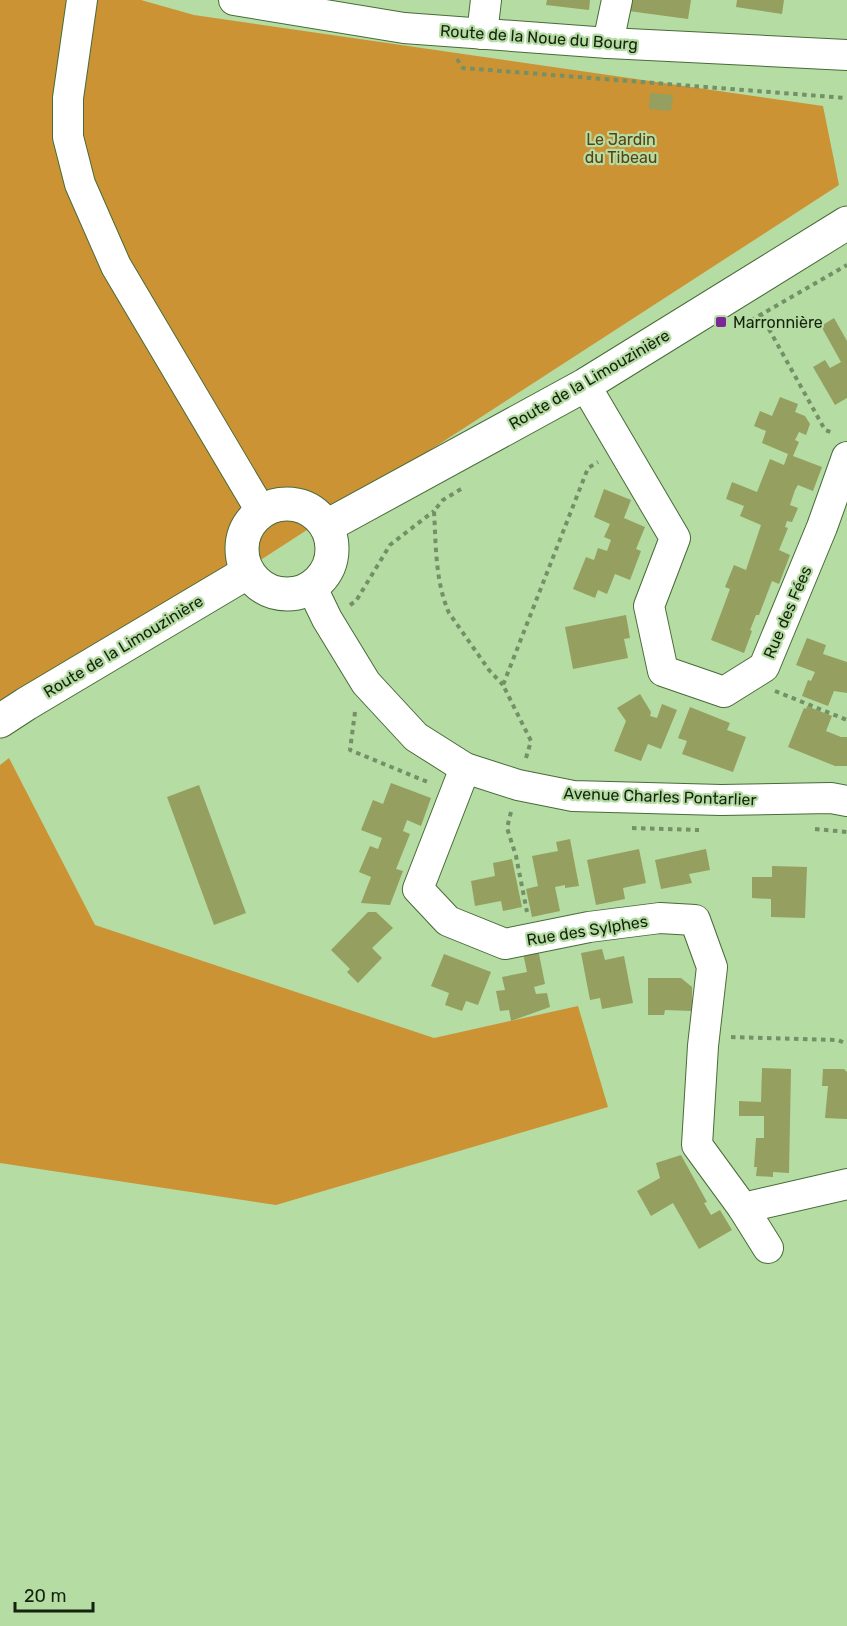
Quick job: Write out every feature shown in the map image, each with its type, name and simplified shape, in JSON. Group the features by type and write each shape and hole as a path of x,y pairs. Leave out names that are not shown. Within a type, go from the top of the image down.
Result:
{"street":[{"path":"82,0 68,98 68,136 80,184 116,266 261,511"},
{"name":"Route de la Noue du Bourg","path":"234,0 404,27 608,43 847,56"},
{"path":"470,33 486,0"},
{"path":"608,43 616,0"},
{"name":"Route de la Limouzinière","path":"327,526 585,385 847,223"},
{"name":"Rue des Fées","path":"585,385 675,538 649,606 663,671 724,692 764,667 818,538 842,445"},
{"path":"279,504 297,504 314,512 327,526 332,538 333,553 330,567 312,588 298,594 284,595 269,591 257,584 248,572 242,556 242,539 249,523 261,511 279,504"},
{"name":"Route de la Limouzinière","path":"0,721 248,572"},
{"name":"Avenue Charles Pontarlier","path":"312,588 327,619 366,683 416,737 460,781 516,804 573,796 720,800 831,798 847,801"},
{"name":"Rue des Sylphes","path":"460,781 418,889 448,921 505,944 589,927 636,921 660,918 695,920 712,967 704,1036 697,1145 743,1208 768,1248"},
{"path":"743,1208 847,1184"}],"path":[{"path":"470,33 457,62 463,68 846,98"},
{"path":"740,326 847,265"},
{"path":"745,286 825,429 842,445"},
{"path":"503,685 588,468 622,448"},
{"path":"327,619 356,601 390,545 434,511 443,500 462,488"},
{"path":"434,511 437,566 449,613 489,670 503,685 531,741 516,804 507,828 516,855 532,939"},
{"path":"759,670 769,689 847,720"},
{"path":"355,708 350,750 460,781"},
{"path":"621,827 708,830"},
{"path":"814,828 847,832"},
{"path":"704,1036 838,1040 847,1044"}],"green space":[{"name":"Le Jardin du Tibeau","path":"0,0 141,0 194,15 823,106 839,185 0,729"},
{"path":"9,758 95,925 434,1038 578,1006 608,1107 276,1205 0,1163 0,765"}],"building":[{"path":"547,0 590,0 589,10 546,5"},
{"path":"622,0 691,0 688,19 621,10"},
{"path":"737,0 784,0 782,14 736,7"},
{"path":"650,93 673,95 671,111 649,109"},
{"path":"834,318 847,341 847,398 835,405 813,367 825,360 830,368 841,362 821,326"},
{"path":"780,397 798,404 795,412 805,416 810,424 806,435 799,432 795,440 799,442 793,456 822,467 813,491 798,485 795,490 790,505 798,508 792,522 787,521 785,527 788,528 779,550 790,555 779,584 772,581 759,615 756,615 744,653 711,640 730,589 725,587 734,565 746,570 761,525 740,516 744,506 726,499 732,482 757,492 770,459 784,465 788,454 762,443 766,431 754,426 760,411 772,416"},
{"path":"604,489 631,500 624,518 645,527 636,549 641,551 630,580 615,574 607,594 598,590 595,598 573,589 586,557 594,560 598,548 607,551 611,540 604,537 610,524 594,517"},
{"path":"626,615 630,638 624,639 628,658 573,669 565,627"},
{"path":"807,638 826,645 823,654 847,662 847,693 834,691 828,706 802,696 808,680 811,681 815,672 796,665"},
{"path":"640,694 651,712 650,716 657,718 662,704 677,710 661,749 648,744 641,761 614,751 626,721 617,708"},
{"path":"807,706 832,716 826,731 847,737 847,766 835,766 788,747 804,708 806,709"},
{"path":"690,707 730,723 727,730 746,737 733,772 682,754 687,741 678,738"},
{"path":"391,783 431,798 421,826 407,820 403,831 410,834 396,869 403,871 390,905 361,903 371,877 359,872 370,846 378,849 382,838 361,830 373,800 383,804"},
{"path":"199,785 246,913 214,925 167,797"},
{"path":"570,839 579,886 555,887 560,911 532,917 526,889 538,886 532,856 558,851 556,842"},
{"path":"639,849 646,883 623,888 625,899 596,905 587,860"},
{"path":"706,849 710,870 689,874 692,883 661,889 655,860"},
{"path":"512,859 522,907 503,911 501,901 475,906 471,881 495,876 493,863"},
{"path":"772,866 807,867 805,918 771,917 771,899 752,898 752,877 772,877"},
{"path":"368,912 376,912 393,928 372,948 382,958 358,983 347,972 350,969 331,950"},
{"path":"538,949 545,984 534,987 536,994 547,993 550,1007 511,1021 509,1010 500,1011 496,991 505,990 502,977 527,972 523,953"},
{"path":"602,949 605,960 624,956 633,1003 602,1009 600,998 590,1000 581,953"},
{"path":"444,954 491,972 478,1005 466,1001 462,1011 445,1005 449,993 431,986"},
{"path":"648,978 681,978 692,987 692,1011 665,1010 664,1015 648,1015"},
{"path":"762,1068 791,1069 789,1173 773,1172 773,1177 756,1176 757,1167 754,1167 756,1138 764,1138 764,1116 739,1116 739,1101 761,1102"},
{"path":"823,1069 844,1069 847,1072 847,1119 825,1118 828,1086 822,1086"},
{"path":"681,1155 707,1202 704,1203 711,1215 720,1210 732,1230 699,1249 673,1203 651,1216 637,1191 660,1178 656,1163"}],"place":[{"name":"Marronnière","path":"721,322"}]}
